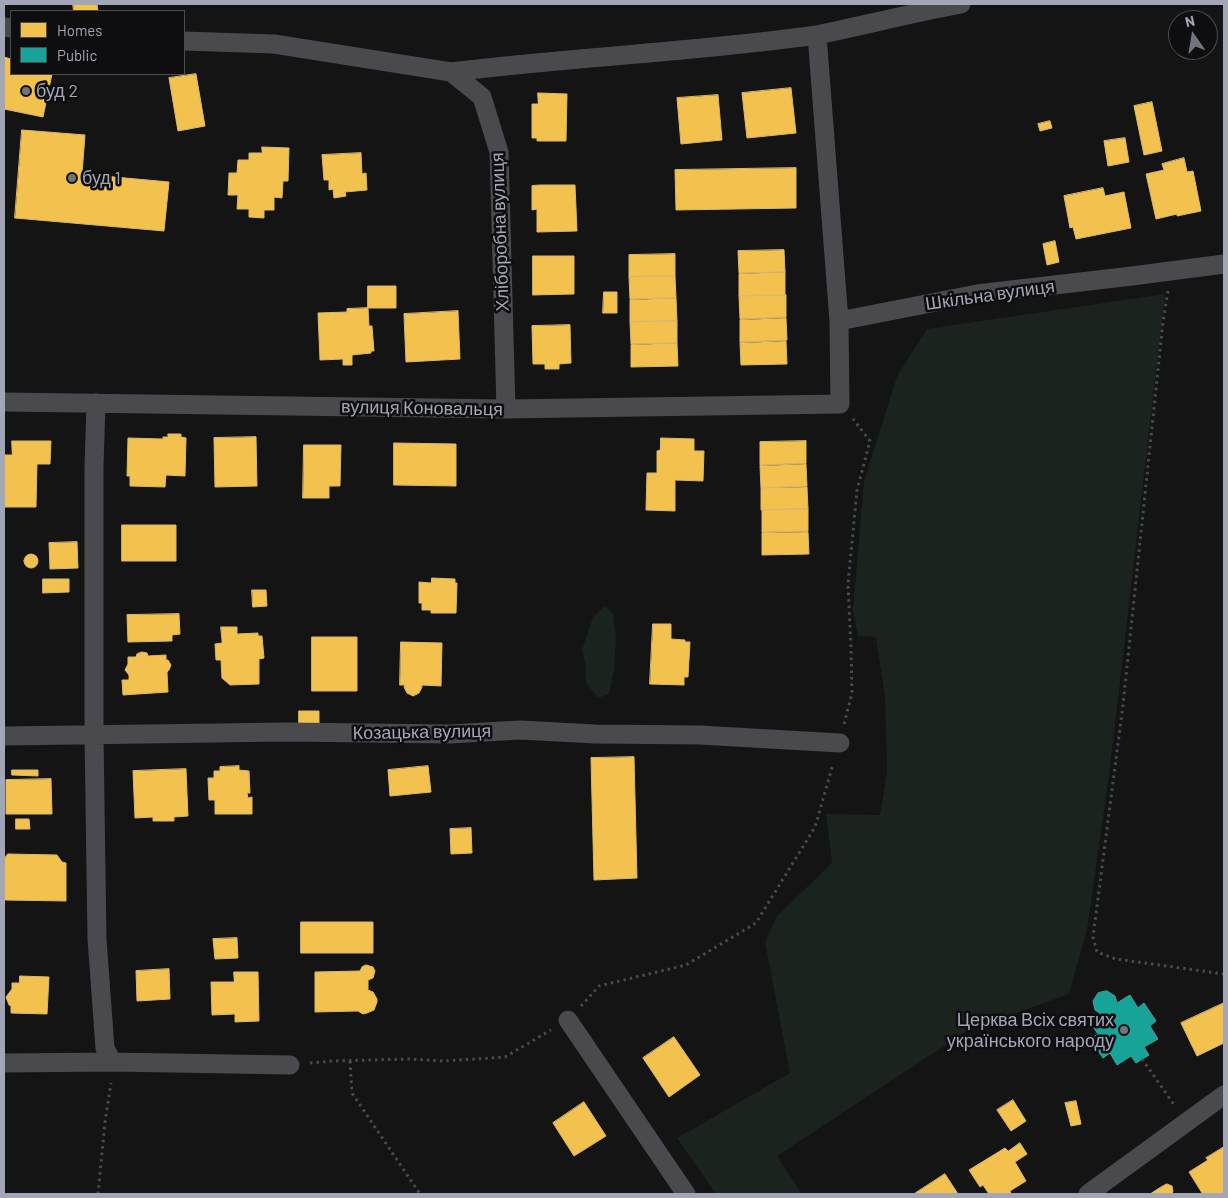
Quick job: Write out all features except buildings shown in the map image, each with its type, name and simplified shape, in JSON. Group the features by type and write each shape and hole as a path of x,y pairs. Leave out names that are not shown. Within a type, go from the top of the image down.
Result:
{"street":[{"path":"451,72 758,43 817,35 961,4"},
{"path":"817,35 839,321 840,404"},
{"name":"Хліборобна вулиця","path":"185,41 274,44 451,72 482,97 499,152 506,409"},
{"name":"Шкільна вулиця","path":"839,321 977,294 1224,264"},
{"name":"вулиця Коновальця","path":"4,402 506,409 840,404"},
{"path":"96,403 94,467 94,735 97,939 105,1048 112,1062"},
{"name":"Козацька вулиця","path":"4,736 286,732 441,734 520,730 595,734 700,735 840,743"},
{"path":"568,1020 686,1194"},
{"path":"4,1063 112,1062 290,1065"},
{"path":"1088,1194 1224,1094"}],"path":[{"path":"1172,271 1163,322 1123,705 1093,937 1097,952 1116,959 1224,974"},
{"path":"290,1065 350,1061 409,1059 444,1061 505,1057 568,1020 599,986 686,965 756,923 815,826 840,743 852,693 848,584 858,490 870,441 840,404"},
{"path":"1142,1059 1187,1122"},
{"path":"350,1061 352,1093 420,1194"},
{"path":"98,1194 105,1122 111,1089 112,1062"}],"shaded area":[{"path":"1165,294 1110,768 1087,929 1069,994 967,1031 777,1156 802,1194 716,1194 677,1138 790,1073 765,942 777,916 832,863 826,814 880,815 887,771 885,697 876,637 858,636 853,611 864,481 898,374 927,329"},
{"path":"605,606 613,614 616,639 614,669 609,694 598,698 586,683 586,666 582,650 593,617"}],"place":[{"name":"буд 2","path":"26,91"},
{"name":"буд 1","path":"72,178"},
{"name":"Церква Всіх святих українського народу","path":"1124,1030"}]}
